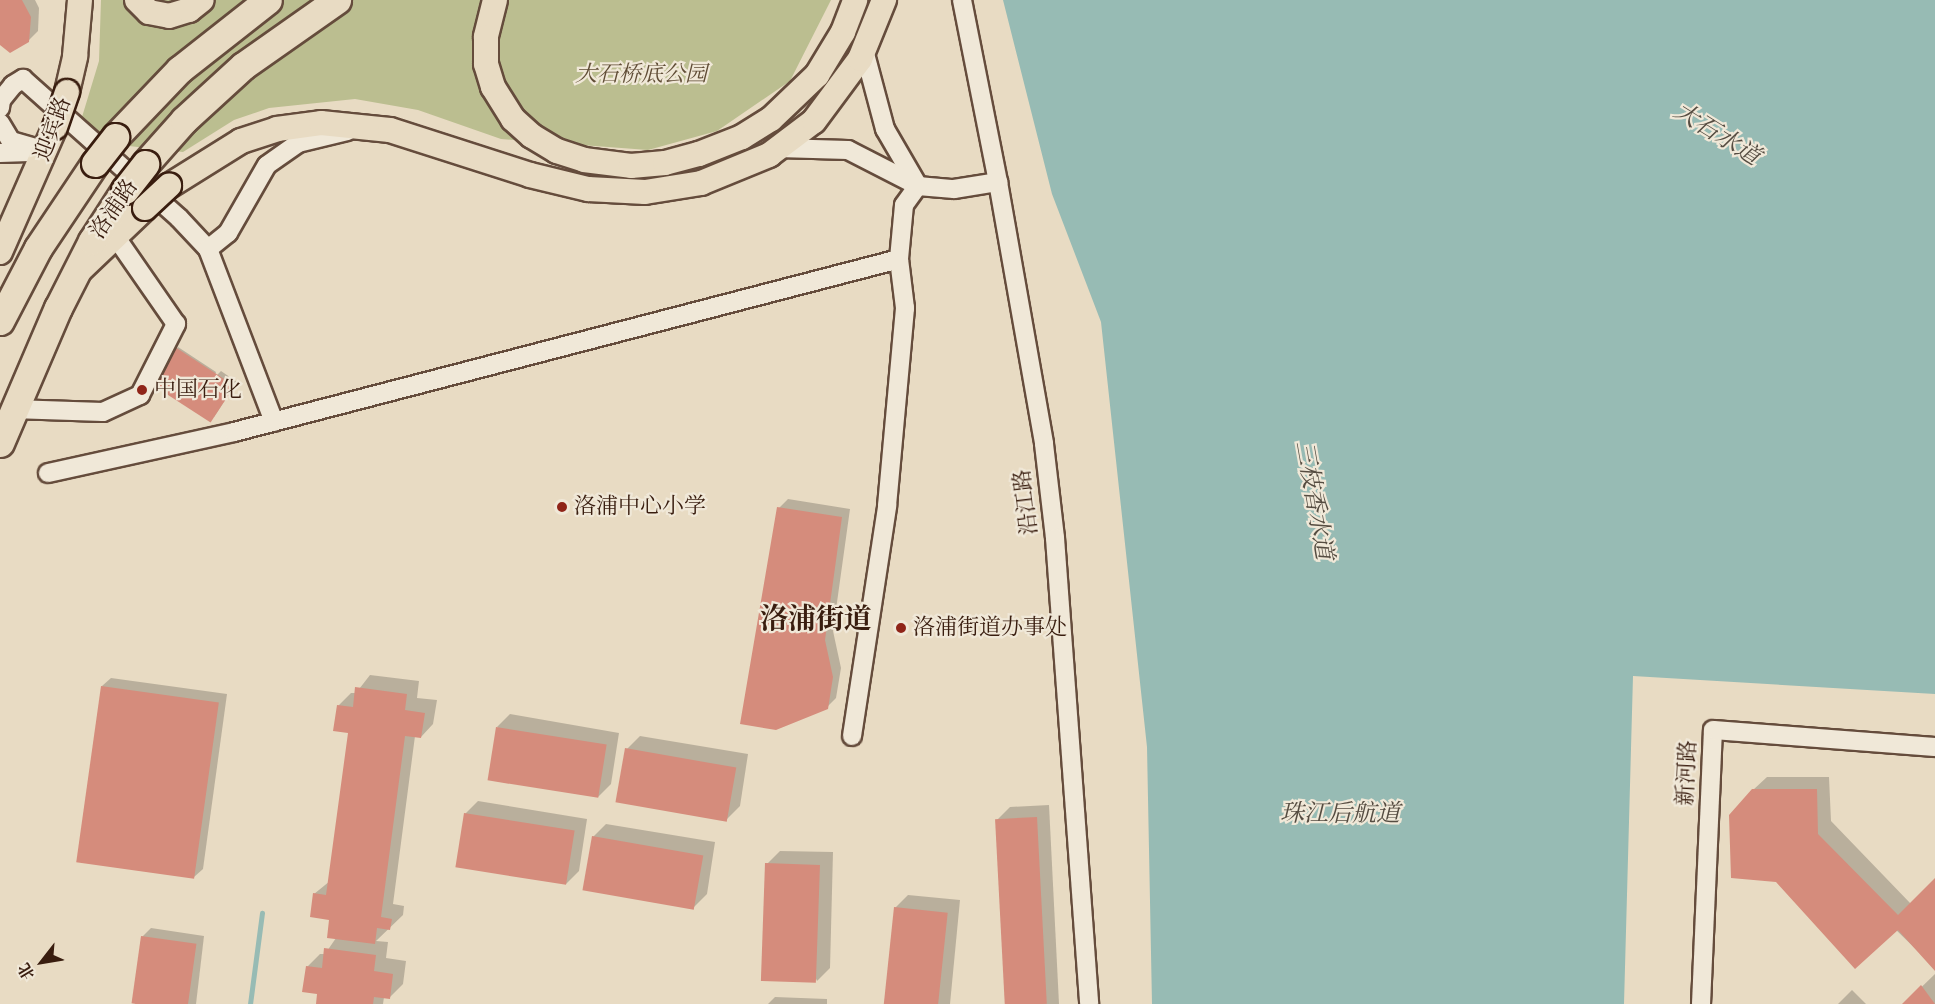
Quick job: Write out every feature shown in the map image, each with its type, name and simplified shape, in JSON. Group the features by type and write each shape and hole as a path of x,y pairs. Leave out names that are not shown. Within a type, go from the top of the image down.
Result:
{"highway":[{"name":"洛浦路","path":"0,321 38,248 115,137 179,70 268,0"},
{"name":"洛浦路","path":"0,443 12,409 75,274 125,190 145,164 212,92 297,26 337,0"},
{"name":"洛浦路","path":"297,26 353,0"}],"main road":[{"name":"迎宾路","path":"0,252 46,151 67,92 75,56 80,0"},
{"path":"136,0 149,12 169,16 189,10 202,0"},
{"path":"495,0 486,37 486,64 493,87 513,119 557,151 602,164 631,166 665,163 699,154 742,137 771,119 817,75 836,46 855,0"},
{"path":"75,274 169,186 220,152 261,133 321,123 374,126 551,181 617,192 663,190 700,183 737,170 778,148 826,108 864,51 884,0"}],"street":[{"name":"沿江路","path":"962,0 1034,381 1055,538 1089,1004"},
{"path":"864,51 885,129 918,186"},
{"path":"0,108 1,99 13,85 23,79 179,218 208,249 274,422"},
{"path":"0,123 4,143 46,151"},
{"path":"208,249 228,233 267,165 298,143 374,126"},
{"path":"778,148 848,150 918,186 954,189 998,182"},
{"path":"852,736 887,506 904,308 899,259 904,204 918,186"},
{"path":"12,409 103,412 140,395 176,324 115,236"},
{"path":"48,473 274,422 899,259"},
{"name":"新河路","path":"1701,1004 1713,730 1935,747"}],"green space":[{"name":"大石桥底公园","path":"101,0 831,0 790,81 717,131 648,150 501,139 418,110 355,99 269,108 234,120 183,152 75,140 99,61"}],"water":[{"path":"1003,0 1935,0 1935,694 1633,676 1624,1004 1152,1004 1147,747 1101,322 1052,194"}],"building":[{"path":"0,0 22,0 31,17 29,42 10,53 0,45"},
{"path":"175,347 235,386 211,423 151,384"},
{"path":"777,507 842,517 825,640 833,677 828,709 776,730 740,724"},
{"path":"101,686 219,703 194,879 76,862"},
{"path":"355,687 407,694 405,710 425,713 421,738 405,736 381,917 392,919 390,930 377,928 375,944 327,938 329,920 310,917 313,893 326,895 348,733 333,731 337,705 353,707"},
{"path":"496,727 607,745 598,798 488,780"},
{"path":"625,748 736,768 727,822 615,802"},
{"path":"1752,789 1817,789 1818,834 1898,915 1935,878 1935,971 1898,930 1855,969 1776,882 1731,878 1729,815"},
{"path":"464,813 575,831 566,885 455,867"},
{"path":"1037,817 1047,1004 1005,1004 995,819"},
{"path":"592,836 703,856 694,910 582,890"},
{"path":"765,863 820,865 816,983 761,981"},
{"path":"894,907 948,913 938,1004 884,1004"},
{"path":"141,936 196,944 188,1004 132,1003"},
{"path":"324,948 376,955 374,971 393,974 390,999 374,997 373,1004 316,1004 317,994 302,992 306,966 322,968"},
{"path":"1921,985 1935,1004 1902,1004"}],"waterway":[{"path":"250,1004 262,913"}],"place":[{"name":"中国石化","path":"142,390"},
{"name":"洛浦中心小学","path":"562,507"},
{"name":"洛浦街道办事处","path":"901,628"}],"district":[{"name":"洛浦街道","path":"816,620"}],"water label":[{"name":"大石水道","path":"1717,134"},
{"name":"三枝香水道","path":"1314,500"},
{"name":"珠江后航道","path":"1340,814"}]}
